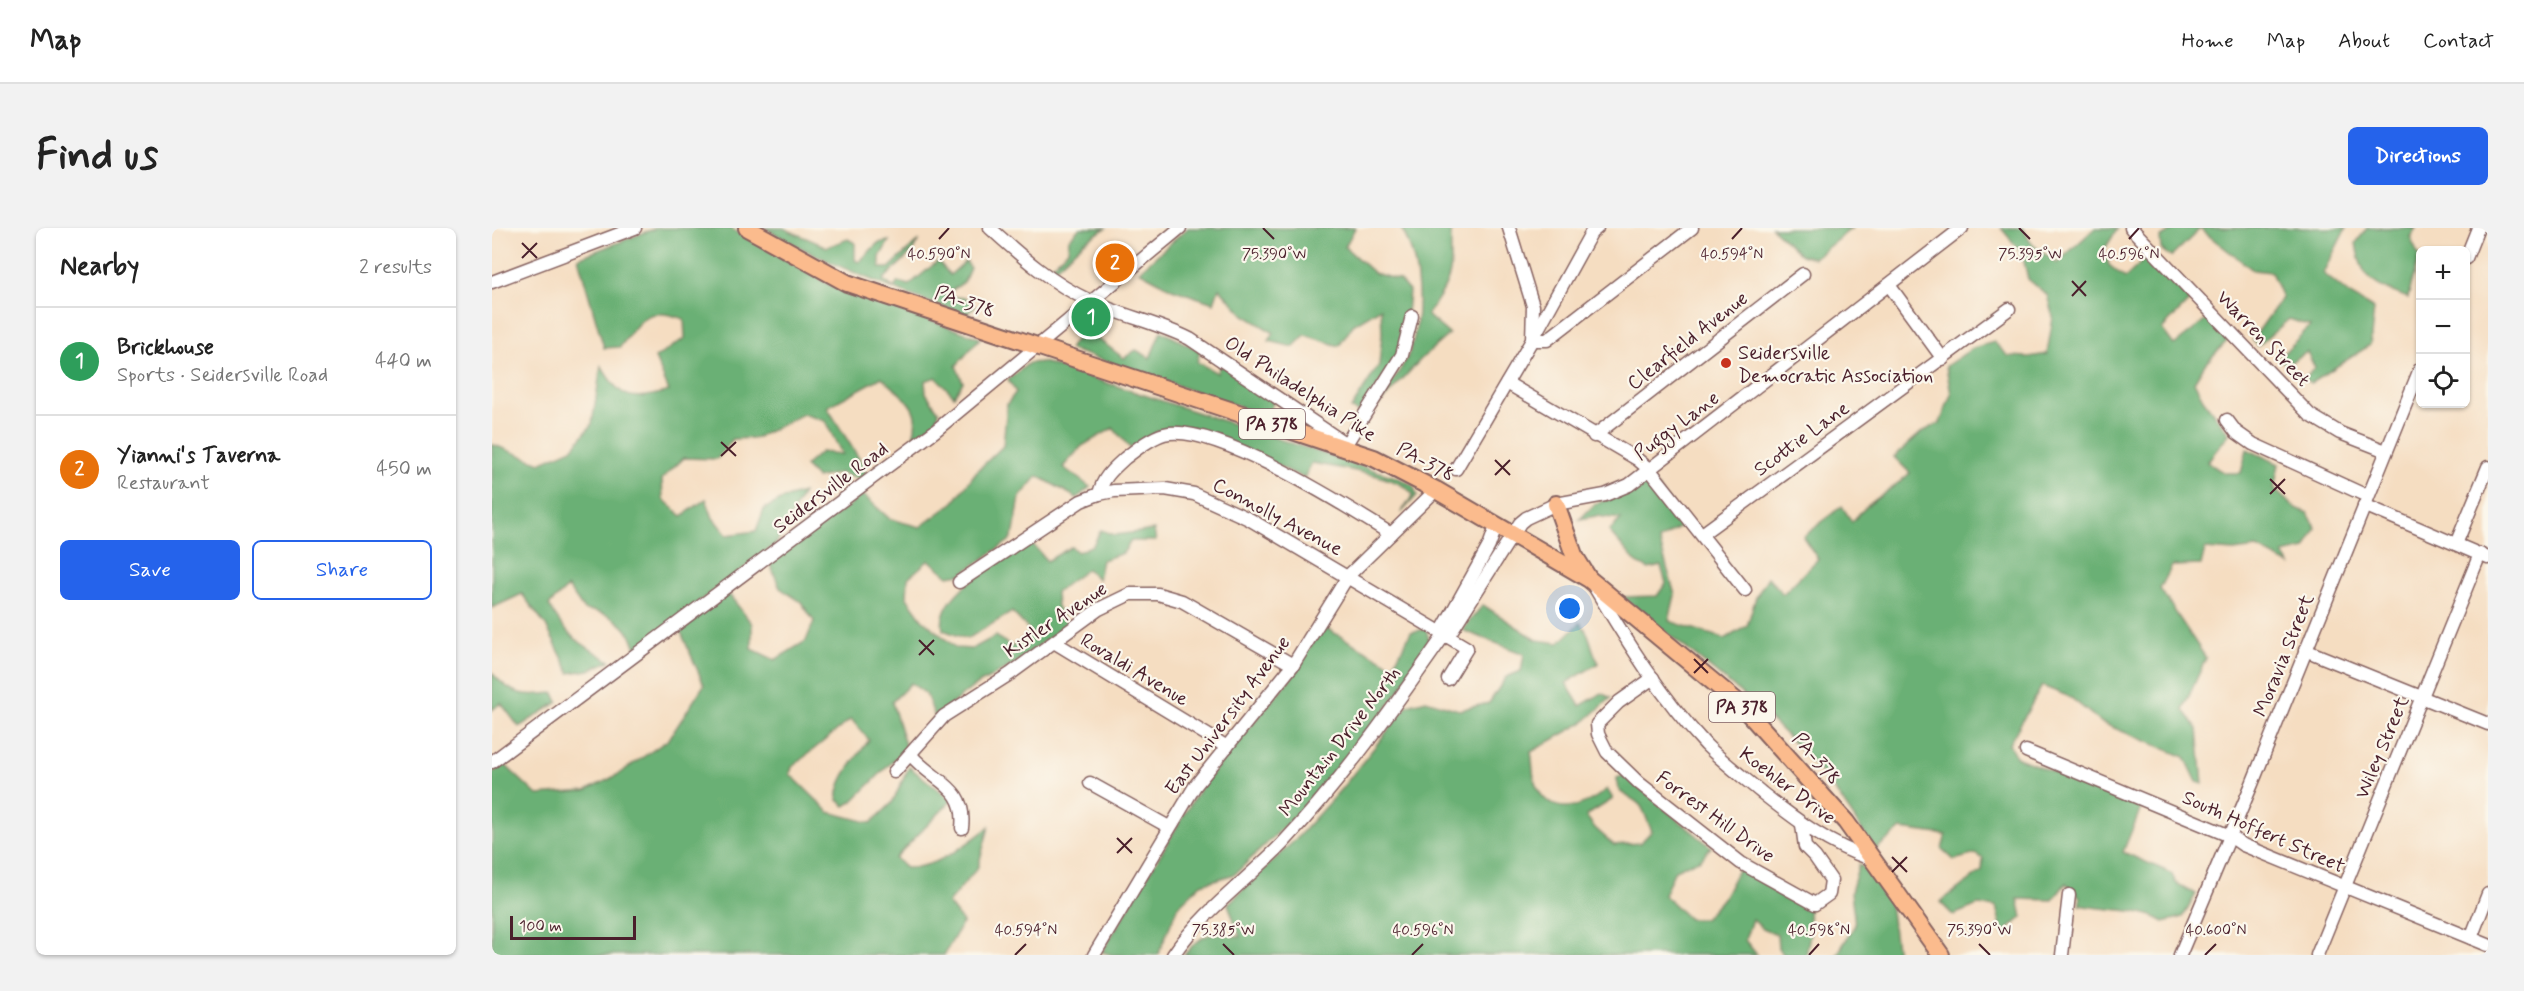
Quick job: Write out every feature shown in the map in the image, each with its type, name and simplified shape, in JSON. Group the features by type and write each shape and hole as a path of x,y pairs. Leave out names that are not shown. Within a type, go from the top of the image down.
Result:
{"main road":[{"name":"PA-378","path":"747,228 848,283 1037,348 1374,458 1436,489 1589,579 1741,705 1846,822 1941,955"},
{"path":"1556,504 1574,555 1589,579"}],"street":[{"path":"492,282 635,228"},
{"name":"Old Philadelphia Pike","path":"990,228 1043,275 1093,302 1170,329 1190,339 1346,444 1374,458"},
{"name":"Seidersville Road","path":"492,762 882,472 1037,348 1180,228"},
{"path":"1509,228 1533,306 1532,340"},
{"path":"1456,469 1532,340 1591,233 1597,228"},
{"path":"1532,340 1547,340 1692,228"},
{"name":"Puggy Lane","path":"1513,533 1526,518 1556,504 1611,493 1629,485 1962,228"},
{"name":"Warren Street","path":"2131,228 2310,415 2340,434 2386,452"},
{"path":"2470,248 2478,228"},
{"name":"Clearfield Avenue","path":"1594,436 1803,274"},
{"path":"1889,285 1943,359"},
{"name":"Scottie Lane","path":"1702,534 2009,309"},
{"path":"1346,444 1402,355 1412,316"},
{"name":"Moravia Street","path":"2180,955 2416,381"},
{"path":"1507,383 1594,436 1637,459 1650,470 1745,590"},
{"path":"2227,420 2236,432 2253,444 2484,556"},
{"path":"1099,494 1106,477 1149,441 1166,434 1199,434 1249,454 1391,534"},
{"path":"2457,544 2488,467"},
{"name":"Connolly Avenue","path":"958,582 1072,505 1099,494 1148,488 1194,494 1249,519 1467,648 1448,679"},
{"name":"East University Avenue","path":"1094,955 1195,786 1293,665 1348,576 1436,489"},
{"path":"1445,634 1444,627 1489,546 1497,524"},
{"name":"Mountain Drive North","path":"1173,955 1219,903 1280,845 1331,789 1445,634 1458,622 1513,533"},
{"name":"Wiley Street","path":"2317,955 2484,556"},
{"name":"Koehler Drive","path":"1589,579 1653,678 1708,746 1803,825 1847,851 1871,859"},
{"name":"Kistler Avenue","path":"894,772 917,743 944,716 1119,598 1149,593 1166,596 1192,606 1293,665"},
{"name":"Rovaldi Avenue","path":"1054,642 1227,747"},
{"path":"2306,650 2488,724"},
{"name":"Forrest Hill Drive","path":"1653,678 1619,702 1597,724 1598,734 1616,763 1741,863 1815,904 1829,894 1831,880 1815,857 1804,847 1803,825"},
{"name":"South Hoffert Street","path":"2026,751 2230,836 2243,845 2488,945"},
{"path":"910,754 958,797 963,814 962,828"},
{"path":"1090,783 1169,827"},
{"path":"2471,938 2488,894"},
{"path":"2062,955 2069,895"}],"green space":[{"path":"656,228 730,228 830,285 980,338 956,366 963,382 954,396 936,377 925,381 926,393 939,412 935,423 913,437 915,417 913,410 909,403 882,377 827,407 863,465 866,475 858,479 840,473 817,478 805,466 821,452 842,454 825,421 803,414 756,438 733,439 717,459 684,458 662,479 663,499 682,516 706,499 713,518 727,535 756,531 764,509 783,499 803,493 776,544 636,649 633,640 623,626 609,616 584,610 568,587 549,605 555,616 575,638 610,661 589,670 570,673 545,624 522,594 492,608 492,444 540,463 572,449 592,424 601,366 615,386 629,395 636,397 669,391 655,358 685,338 684,319 671,315 652,314 640,322 620,347 604,348 578,258"},
{"path":"764,228 783,228 827,247 848,239 855,243 855,260 859,262 878,243 889,241 880,257 880,268 889,268 919,240 912,252 883,280 894,288 898,282 909,285 938,261 950,275 966,261 970,268 964,282 944,296 966,298 975,306 966,315 914,296 863,276 838,265"},
{"path":"1080,228 1106,228 1084,242 1050,273 1052,266 1068,250 1069,239"},
{"path":"1188,228 1355,228 1345,247 1374,273 1399,280 1409,291 1405,337 1396,358 1360,413 1351,409 1379,365 1382,334 1381,308 1353,325 1339,346 1305,335 1293,347 1269,341 1274,333 1244,315 1219,288 1214,303 1172,289 1139,271"},
{"path":"1401,228 1452,228 1449,277 1427,315 1449,334 1422,358 1367,418 1410,351 1417,321 1416,272 1408,241"},
{"path":"1772,228 1852,228 1814,258 1801,255"},
{"path":"2001,228 2022,228 2033,245 2057,263 2095,228 2118,228 2104,250 2109,265 2125,278 2150,254 2191,299 2162,329 2174,345 2210,317 2228,340 2205,364 2194,382 2203,399 2229,434 2207,462 2224,473 2241,473 2247,449 2279,464 2274,489 2294,507 2308,513 2316,528 2305,549 2283,554 2290,565 2257,548 2234,551 2205,549 2201,565 2172,566 2160,589 2206,658 2183,709 2198,729 2203,784 2197,782 2185,757 2102,723 2070,697 2042,686 2009,744 2016,757 2141,808 2123,852 2171,873 2176,883 2196,894 2183,917 2164,922 2133,911 2080,905 2080,897 2066,883 2053,900 2018,899 2022,917 2003,934 1996,907 1978,905 1953,915 1940,902 1982,871 1983,859 1976,854 1954,860 1942,849 1946,835 1901,829 1875,850 1830,784 1778,726 1622,597 1657,596 1666,583 1661,566 1649,569 1637,563 1609,531 1621,519 1596,516 1580,519 1595,504 1629,492 1645,480 1652,481 1687,523 1659,540 1675,595 1669,621 1725,639 1747,626 1756,597 1768,577 1783,594 1818,559 1803,537 1842,506 1852,522 1865,508 1910,473 1894,457 1922,432 1940,423 1951,394 1946,366 1973,348 1994,342 2008,356 2029,357 2047,354 2053,317 2047,295 2028,279 2022,253"},
{"path":"2176,228 2346,228 2323,273 2350,295 2374,309 2370,345 2311,383 2304,378 2315,368 2307,352 2287,364 2278,359 2310,326 2289,319 2258,346 2252,340 2282,298 2271,272 2253,270 2200,229 2171,257 2161,249 2160,238"},
{"path":"2367,228 2416,228 2410,237 2416,250 2416,267 2408,298 2371,280 2361,266 2356,243"},
{"path":"1161,331 1200,351 1197,362 1217,373 1220,363 1274,401 1267,416 1069,349 1075,340 1082,336 1089,336 1096,338 1124,358 1136,350 1150,358"},
{"path":"1043,362 1398,478 1413,485 1417,495 1401,513 1413,495 1396,482 1382,477 1312,463 1304,478 1194,427 1158,431 1130,448 1113,428 1082,446 1063,467 1090,487 1077,498 1038,476 1020,497 1014,532 1009,541 961,574 948,576 929,560 908,578 907,598 922,619 956,648 972,649 996,636 1012,647 1031,632 1012,612 967,639 943,630 943,616 950,603 960,590 974,579 1030,541 1047,561 1071,547 1078,552 1093,545 1101,530 1115,535 1154,530 1156,541 1131,541 1123,553 1102,560 1098,579 1087,569 1056,592 1057,606 1067,624 1013,665 973,687 935,717 926,694 911,683 892,702 906,748 852,802 845,806 838,800 840,785 848,769 869,740 851,719 792,767 790,774 829,812 871,823 892,803 909,767 952,800 895,858 906,868 940,860 989,827 978,867 948,903 963,922 944,955 492,955 492,773 504,764 537,795 586,791 617,775 669,739 704,685 680,630 728,593 752,624 752,649 775,660 806,641 814,621 801,602 780,588 770,564 863,495 890,519 920,527 954,502 976,472 1003,446 1007,404 1016,392 1008,380 1029,363"},
{"path":"1483,605 1537,640 1559,643 1580,623 1587,632 1599,663 1566,683 1580,706 1602,693 1611,698 1584,722 1531,752 1536,785 1542,796 1550,803 1568,807 1589,801 1607,789 1613,799 1586,816 1595,828 1614,845 1640,843 1652,831 1640,805 1618,789 1617,778 1624,775 1711,847 1701,859 1675,870 1664,895 1689,919 1704,919 1724,897 1739,868 1809,906 1810,935 1806,955 1784,955 1778,948 1777,935 1763,929 1752,919 1745,940 1757,955 1184,955 1197,941 1208,935 1221,934 1240,937 1228,904 1295,840 1342,788 1408,705 1426,700 1459,710 1489,703 1506,677 1521,671 1524,654 1462,630"},
{"path":"1322,626 1393,666 1411,632 1426,629 1429,640 1403,685 1367,737 1293,818 1235,874 1201,884 1178,906 1158,955 1113,955 1102,952 1202,785 1294,674"},
{"path":"492,673 513,691 534,695 554,693 558,702 519,727 501,703 492,710"},
{"path":"1859,864 1879,879 1890,904 1897,955 1837,955 1855,925 1851,892"}],"place":[{"name":"Yianni's Taverna","path":"1115,263"},
{"name":"Brickhouse","path":"1091,317"},
{"name":"Seidersville Democratic Association","path":"1726,363"}]}
